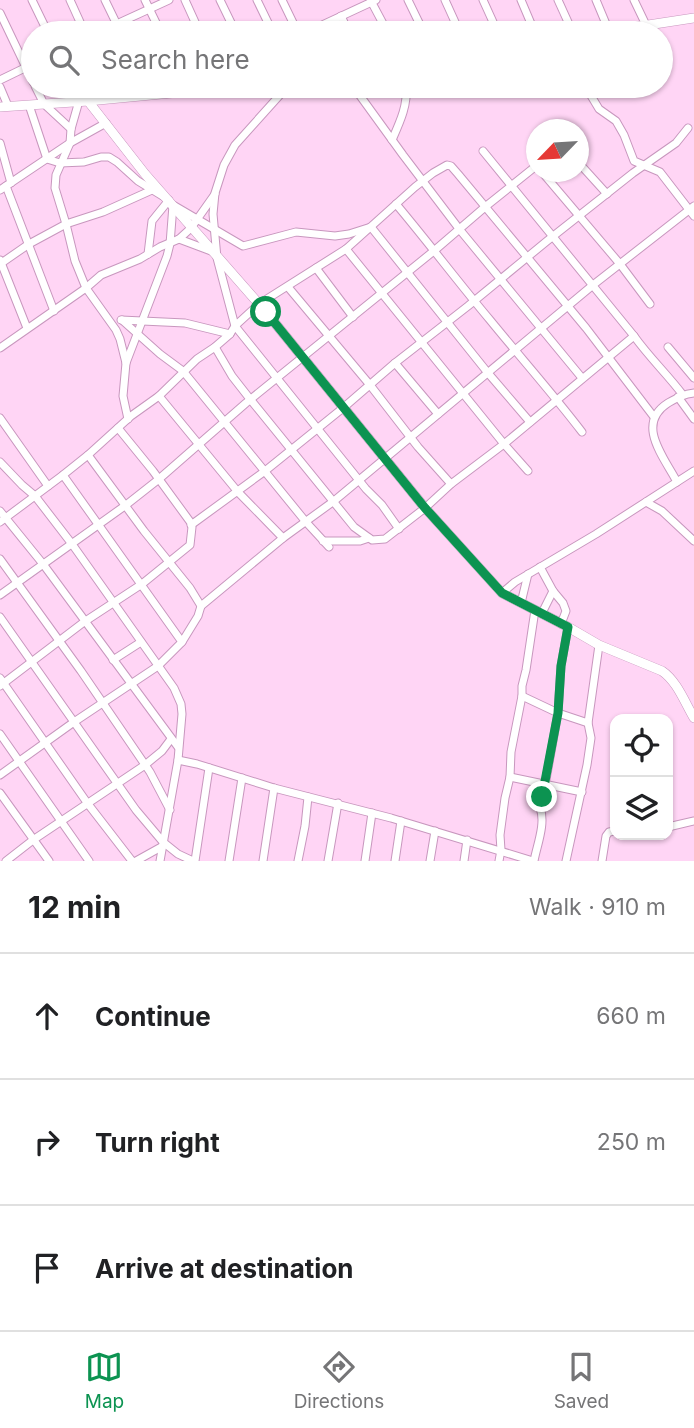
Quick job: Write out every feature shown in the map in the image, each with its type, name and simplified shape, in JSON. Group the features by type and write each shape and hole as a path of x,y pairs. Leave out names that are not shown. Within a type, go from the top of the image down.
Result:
{"main road":[{"path":"673,22 694,19"},
{"path":"4,106 115,98"},
{"path":"84,101 106,122 145,174 259,304 425,508 502,593 599,645 662,671 668,675 693,715"}],"street":[{"path":"32,0 42,21"},
{"path":"70,0 80,21"},
{"path":"105,0 116,21"},
{"path":"145,0 155,21"},
{"path":"123,21 169,0"},
{"path":"185,0 195,21"},
{"path":"220,0 230,21"},
{"path":"257,0 267,21"},
{"path":"282,0 292,21"},
{"path":"408,0 418,21"},
{"path":"445,0 455,21"},
{"path":"483,0 493,21"},
{"path":"521,0 530,21"},
{"path":"558,0 568,21"},
{"path":"596,0 605,21"},
{"path":"635,0 644,21"},
{"path":"331,21 373,1 382,21"},
{"path":"0,13 21,49"},
{"path":"341,16 343,21"},
{"path":"0,80 21,70"},
{"path":"0,87 4,106"},
{"path":"41,98 71,129"},
{"path":"82,98 84,101 71,129 70,143 60,163 55,188 75,261 86,288 120,339 126,363"},
{"path":"277,98 235,145 224,165 215,193 214,254 235,326 382,505 398,529"},
{"path":"362,98 460,230 582,378"},
{"path":"392,140 401,120 406,98"},
{"path":"592,98 599,109 616,121 624,135 634,161 634,173"},
{"path":"29,105 47,159"},
{"path":"6,186 106,122"},
{"path":"191,525 292,450 553,236 676,143 688,128"},
{"path":"0,143 6,186 54,311"},
{"path":"483,151 649,357 671,379 694,419"},
{"path":"47,159 60,163 109,158 171,203 243,246 296,232 335,236 371,227"},
{"path":"0,775 158,666 182,642 201,606 283,538 334,501 593,285 692,210 660,172 634,161"},
{"path":"3,520 63,475 159,396 183,371 230,334 259,304 346,249 422,181 443,166 451,166 567,306 654,417"},
{"path":"589,173 607,194"},
{"path":"0,595 159,479 250,399 526,175"},
{"path":"551,182 650,304"},
{"path":"27,328 0,262 66,224 103,212 152,190"},
{"path":"1,346 54,311 101,275 179,239 191,228 215,193"},
{"path":"128,419 123,396 126,363 167,256 171,203"},
{"path":"148,254 152,221 171,203"},
{"path":"396,204 582,432"},
{"path":"371,227 530,422"},
{"path":"179,239 214,254"},
{"path":"346,249 528,471"},
{"path":"316,268 352,317"},
{"path":"288,287 451,484"},
{"path":"107,317 185,323 230,334"},
{"path":"122,320 183,371 326,544 369,538"},
{"path":"215,347 232,376 354,527 369,538 379,541 425,508 634,336"},
{"path":"668,347 694,378"},
{"path":"396,363 438,414"},
{"path":"677,482 655,441 652,428 654,417 665,405 680,396 694,393"},
{"path":"159,396 238,492 283,538"},
{"path":"0,418 48,486"},
{"path":"118,428 191,525 189,547 32,663 1,682 89,804 134,861 163,844"},
{"path":"0,436 8,430"},
{"path":"88,455 201,606"},
{"path":"257,461 257,477"},
{"path":"0,462 35,496 72,544 174,688 181,704 178,761 160,861"},
{"path":"502,593 515,582 694,471"},
{"path":"63,475 182,642"},
{"path":"646,502 662,511 694,541"},
{"path":"0,511 3,520 43,564 178,747"},
{"path":"0,559 145,765 170,810"},
{"path":"178,761 338,803 534,861 542,822 542,792 558,713 566,611 564,603 553,591 540,567"},
{"path":"521,603 528,574"},
{"path":"499,861 506,788 510,777 510,752 522,686 539,612 553,591"},
{"path":"0,617 136,810 163,844 194,861 209,768"},
{"path":"113,660 141,642"},
{"path":"566,861 591,738 588,723 599,645"},
{"path":"522,696 558,713 588,723"},
{"path":"0,734 89,861"},
{"path":"0,852 6,861 145,765 162,751 171,739"},
{"path":"510,777 582,792"},
{"path":"229,861 242,778"},
{"path":"263,861 274,788"},
{"path":"0,793 49,861"},
{"path":"298,861 308,797"},
{"path":"328,861 338,803"},
{"path":"365,861 372,813"},
{"path":"395,861 401,821"},
{"path":"673,826 694,821"},
{"path":"430,861 435,831"},
{"path":"602,861 606,836 610,832"},
{"path":"464,861 467,840"}],"route":[{"path":"266,312 425,508 502,593 568,627 561,666 558,713 542,797"}]}
